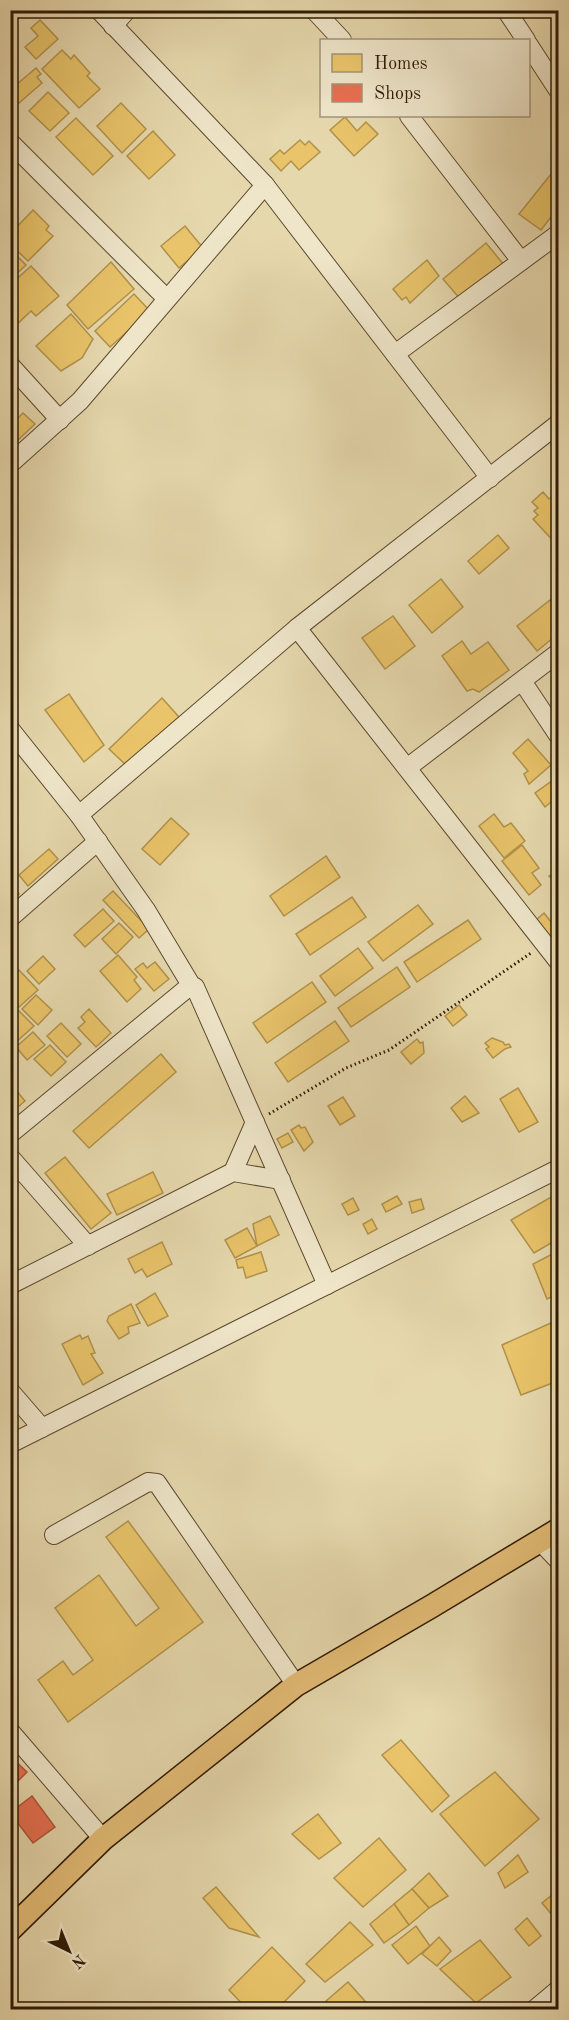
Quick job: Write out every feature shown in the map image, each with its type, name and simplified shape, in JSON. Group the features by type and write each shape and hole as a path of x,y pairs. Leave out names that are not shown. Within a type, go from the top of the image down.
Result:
{"main road":[{"path":"10,1930 103,1839 296,1685 549,1535"}],"street":[{"path":"99,10 265,185 490,478"},
{"path":"113,26 127,10"},
{"path":"315,10 341,39"},
{"path":"506,10 525,39"},
{"path":"530,48 558,90"},
{"path":"410,117 521,261"},
{"path":"10,142 167,299"},
{"path":"10,464 80,401 265,185"},
{"path":"395,354 558,234"},
{"path":"10,365 60,420"},
{"path":"80,815 297,628 558,424"},
{"path":"297,628 558,961"},
{"path":"407,768 558,653"},
{"path":"522,681 558,735"},
{"path":"10,729 80,815 146,910 195,987 327,1285"},
{"path":"10,918 98,842"},
{"path":"10,1134 192,985"},
{"path":"233,1172 255,1122"},
{"path":"10,1157 88,1246"},
{"path":"10,1444 558,1169"},
{"path":"10,1285 233,1172 280,1180"},
{"path":"10,1391 42,1428"},
{"path":"54,1535 148,1482 157,1483 296,1685"},
{"path":"549,1535 558,1560"},
{"path":"10,1731 103,1839"},
{"path":"534,2010 558,1990"}],"path":[{"path":"255,1122 346,1068 389,1050 545,944"}],"building: Homes":[{"path":"207,10 221,10 214,17"},
{"path":"40,20 58,39 36,59 25,47 38,36 31,28"},
{"path":"62,50 71,59 74,55 90,73 87,76 100,89 79,108 42,69"},
{"path":"36,68 41,74 37,77 42,83 11,110 10,90"},
{"path":"48,92 69,113 50,131 29,111"},
{"path":"121,103 146,129 122,153 97,126"},
{"path":"345,117 357,131 366,122 378,134 354,156 330,130"},
{"path":"76,118 113,156 93,175 56,137"},
{"path":"153,131 175,155 149,179 127,156"},
{"path":"300,140 305,145 309,141 320,152 299,170 291,161 281,171 270,159 280,150 284,154"},
{"path":"551,174 558,180 558,208 541,230 519,214"},
{"path":"33,210 49,226 46,230 53,236 28,261 10,244 10,234"},
{"path":"185,226 203,248 179,268 161,246"},
{"path":"486,243 504,265 461,300 443,279"},
{"path":"10,249 26,265 10,280"},
{"path":"427,260 439,276 410,303 406,297 402,300 393,289"},
{"path":"111,262 134,289 88,329 67,305"},
{"path":"31,266 59,296 36,316 31,311 11,330 10,285"},
{"path":"134,294 150,311 110,347 95,331"},
{"path":"71,314 93,339 82,358 61,371 36,346"},
{"path":"23,413 35,424 18,440 10,433 10,426"},
{"path":"543,492 549,499 555,494 558,497 557,545 533,519 538,515 534,511 538,508 532,502"},
{"path":"498,535 509,548 479,574 468,561"},
{"path":"441,579 463,607 432,633 409,605"},
{"path":"550,600 558,610 558,634 537,651 517,626"},
{"path":"393,616 415,646 385,669 362,638"},
{"path":"462,641 471,654 488,642 509,670 479,692 473,689 467,691 442,656"},
{"path":"69,694 104,745 84,762 45,710"},
{"path":"162,698 179,717 128,767 109,749"},
{"path":"528,739 551,765 529,784 524,774 528,771 513,753"},
{"path":"556,778 558,780 558,813 551,802 545,807 535,793"},
{"path":"494,814 504,827 511,823 525,841 504,858 479,826"},
{"path":"171,818 189,834 160,865 142,849"},
{"path":"522,845 539,868 532,873 541,885 529,895 502,861"},
{"path":"49,849 58,859 28,886 19,875"},
{"path":"326,856 340,877 284,916 270,896"},
{"path":"554,873 557,877 558,875 558,884 549,876"},
{"path":"10,887 19,894 10,901"},
{"path":"113,891 149,929 139,938 103,900"},
{"path":"352,897 366,917 310,955 296,934"},
{"path":"418,905 433,924 383,961 368,942"},
{"path":"103,909 114,921 85,947 74,935"},
{"path":"544,913 558,931 551,938 536,920"},
{"path":"468,920 481,939 417,982 404,962"},
{"path":"119,923 133,937 116,954 102,939"},
{"path":"358,948 373,968 335,996 320,976"},
{"path":"118,955 137,977 134,980 141,989 127,1002 100,971"},
{"path":"43,956 55,969 39,984 27,971"},
{"path":"155,962 169,979 154,991 135,969 143,963 147,968"},
{"path":"397,967 410,987 351,1027 338,1008"},
{"path":"19,970 38,990 19,1007 10,998 10,978"},
{"path":"312,982 326,1002 267,1043 253,1023"},
{"path":"36,995 52,1010 38,1025 22,1009"},
{"path":"459,1005 467,1015 453,1026 445,1016"},
{"path":"89,1009 111,1033 96,1047 78,1028 85,1022 81,1017"},
{"path":"18,1010 34,1026 15,1043 10,1038 10,1017"},
{"path":"335,1021 349,1041 288,1082 275,1063"},
{"path":"61,1023 81,1044 67,1057 47,1036"},
{"path":"33,1032 45,1045 27,1060 16,1047"},
{"path":"492,1038 505,1045 509,1044 511,1047 493,1058 486,1049 489,1047 485,1043"},
{"path":"417,1039 420,1043 423,1042 424,1053 411,1064 401,1052"},
{"path":"50,1045 66,1062 51,1076 34,1059"},
{"path":"161,1054 176,1072 89,1148 73,1131"},
{"path":"10,1083 25,1101 11,1113 10,1113"},
{"path":"518,1088 538,1122 519,1132 500,1099"},
{"path":"465,1096 479,1113 462,1122 451,1108"},
{"path":"343,1097 355,1116 340,1125 328,1106"},
{"path":"299,1125 301,1128 305,1127 313,1142 304,1151 291,1130"},
{"path":"288,1133 293,1142 282,1148 277,1139"},
{"path":"65,1157 111,1213 91,1229 45,1173"},
{"path":"153,1172 163,1193 117,1215 107,1194"},
{"path":"397,1196 402,1204 386,1212 382,1204"},
{"path":"553,1196 558,1205 558,1239 534,1253 511,1220"},
{"path":"353,1198 359,1210 348,1215 342,1204"},
{"path":"421,1199 424,1209 412,1213 409,1202"},
{"path":"270,1216 279,1235 257,1246 253,1224"},
{"path":"372,1219 377,1229 368,1234 363,1224"},
{"path":"247,1228 257,1246 235,1258 225,1240"},
{"path":"162,1242 172,1264 147,1277 142,1269 135,1273 128,1259"},
{"path":"558,1251 558,1294 547,1299 533,1264"},
{"path":"261,1252 267,1271 246,1278 243,1267 238,1268 236,1260"},
{"path":"155,1293 168,1316 148,1326 136,1305"},
{"path":"131,1304 140,1323 128,1327 129,1333 119,1339 107,1321 109,1316"},
{"path":"553,1322 558,1333 558,1381 521,1395 502,1345"},
{"path":"80,1335 82,1339 88,1336 95,1353 91,1354 103,1373 83,1385 62,1344"},
{"path":"128,1521 203,1622 68,1722 38,1680 63,1661 73,1675 93,1660 55,1608 99,1575 136,1626 159,1608 106,1537"},
{"path":"401,1740 449,1796 432,1812 382,1755"},
{"path":"495,1772 539,1819 485,1866 440,1814"},
{"path":"318,1814 341,1843 319,1859 292,1834"},
{"path":"379,1838 406,1870 363,1907 334,1878"},
{"path":"518,1855 528,1872 505,1888 498,1873"},
{"path":"429,1873 448,1896 429,1908 412,1889"},
{"path":"216,1887 259,1937 229,1928 203,1898"},
{"path":"412,1889 429,1908 409,1925 394,1904"},
{"path":"558,1890 558,1922 542,1903"},
{"path":"394,1904 409,1925 384,1943 370,1924"},
{"path":"527,1918 541,1936 529,1946 515,1929"},
{"path":"350,1922 373,1945 325,1982 306,1964"},
{"path":"416,1926 430,1946 408,1964 392,1945"},
{"path":"439,1937 451,1951 437,1966 422,1954"},
{"path":"480,1940 511,1977 476,2003 440,1969"},
{"path":"272,1947 305,1981 276,2010 248,2010 229,1990"},
{"path":"348,1982 373,2010 334,2010 326,2001"}],"building: Shops":[{"path":"10,1756 27,1772 10,1789"},
{"path":"32,1796 55,1827 33,1843 10,1813"}]}
